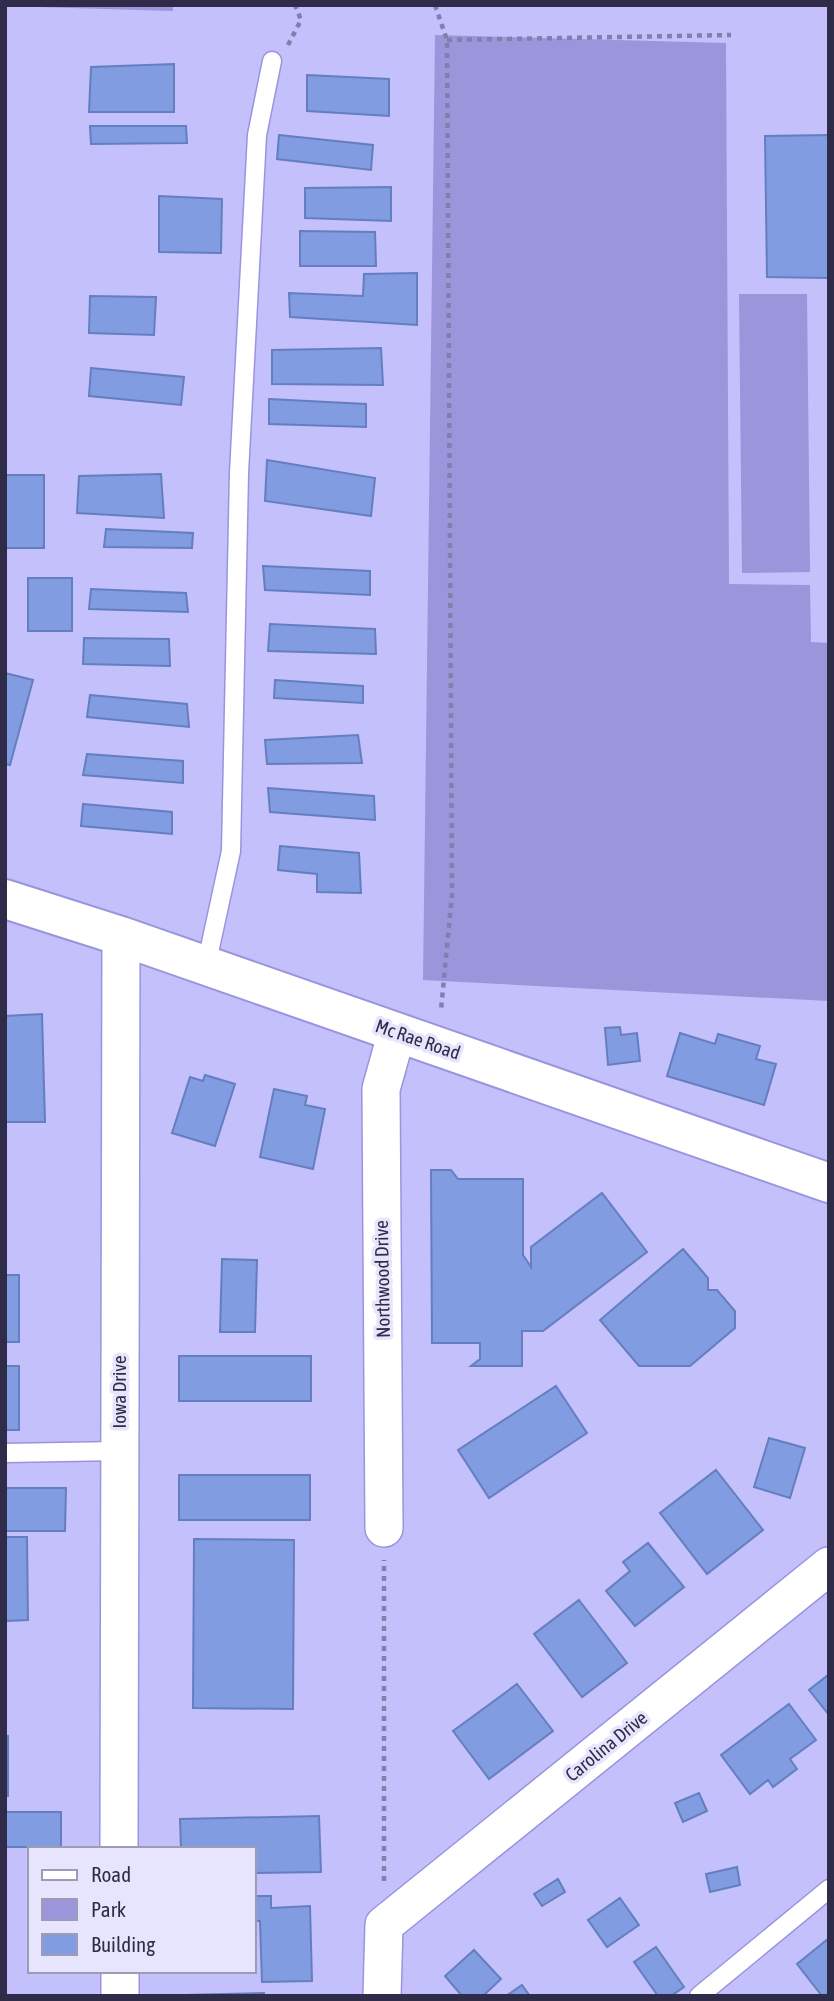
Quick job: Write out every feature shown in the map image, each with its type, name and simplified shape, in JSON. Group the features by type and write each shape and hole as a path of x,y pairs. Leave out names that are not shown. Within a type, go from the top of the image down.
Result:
{"street":[{"name":"Mc Rae Road","path":"5,899 121,936 829,1183"},
{"name":"Iowa Drive","path":"119,1847 121,936"},
{"name":"Northwood Drive","path":"384,1528 381,1089 397,1032"},
{"name":"Carolina Drive","path":"384,1926 829,1566"},
{"path":"382,1996 384,1926"},
{"path":"120,1973 120,1996"}],"lane":[{"path":"206,966 231,851 240,446 257,135 272,61"},
{"path":"5,1453 119,1451"},
{"path":"699,1996 829,1889"}],"path":[{"path":"272,61 292,41 301,20 295,5"},
{"path":"435,5 447,40 452,894 444,999 437,1020"},
{"path":"447,40 731,35"},
{"path":"384,1528 384,1926"}],"green space":[{"path":"5,5 173,5 173,11 5,6"},
{"path":"435,35 726,43 729,584 810,585 811,642 829,643 829,1001 423,980"},
{"path":"739,294 807,294 810,572 742,573"}],"building":[{"path":"174,64 174,112 89,112 91,67"},
{"path":"307,75 389,79 389,116 307,111"},
{"path":"90,126 186,126 187,143 91,144"},
{"path":"279,135 373,145 371,170 277,159"},
{"path":"829,135 829,278 767,277 765,136"},
{"path":"391,187 391,221 305,218 305,188"},
{"path":"159,196 222,199 221,253 159,252"},
{"path":"300,231 375,232 376,266 300,266"},
{"path":"417,273 417,325 290,317 289,293 363,296 364,274"},
{"path":"90,296 156,297 154,335 89,333"},
{"path":"381,348 383,385 272,384 272,350"},
{"path":"91,368 184,377 181,405 89,396"},
{"path":"269,399 366,404 366,427 269,424"},
{"path":"267,460 375,478 371,516 265,501"},
{"path":"161,474 164,518 77,513 79,476"},
{"path":"5,475 44,475 44,548 5,548"},
{"path":"106,529 193,533 192,548 104,547"},
{"path":"263,566 370,571 370,595 265,590"},
{"path":"28,578 72,578 72,631 28,631"},
{"path":"91,589 186,593 188,612 89,609"},
{"path":"270,624 375,629 376,654 268,651"},
{"path":"84,638 169,639 170,666 83,664"},
{"path":"5,673 33,680 10,765 5,764"},
{"path":"275,680 363,686 363,703 274,698"},
{"path":"90,695 187,704 189,727 87,717"},
{"path":"358,735 362,763 267,764 265,740"},
{"path":"87,754 183,761 183,783 83,775"},
{"path":"268,788 374,796 375,820 270,812"},
{"path":"83,804 172,812 172,834 81,826"},
{"path":"280,846 359,853 361,893 317,892 317,874 278,870"},
{"path":"42,1014 45,1122 5,1122 5,1016"},
{"path":"620,1027 621,1035 637,1033 640,1061 608,1065 605,1028"},
{"path":"680,1033 715,1044 718,1034 760,1046 756,1059 776,1064 764,1105 667,1076"},
{"path":"205,1075 235,1084 215,1146 172,1133 190,1077 203,1081"},
{"path":"274,1089 307,1096 305,1105 325,1109 313,1169 260,1157"},
{"path":"431,1170 451,1170 458,1179 523,1179 523,1255 531,1267 531,1247 602,1193 647,1252 543,1331 522,1331 522,1366 471,1366 480,1359 480,1343 432,1343"},
{"path":"683,1249 708,1278 708,1290 717,1290 735,1311 735,1328 690,1366 639,1366 600,1320"},
{"path":"222,1259 257,1260 255,1332 220,1332"},
{"path":"5,1275 19,1275 19,1342 5,1342"},
{"path":"179,1356 311,1356 311,1401 179,1401"},
{"path":"5,1366 19,1366 19,1430 5,1430"},
{"path":"556,1386 587,1433 489,1498 458,1450"},
{"path":"769,1438 805,1448 790,1498 754,1487"},
{"path":"716,1470 763,1530 707,1574 660,1513"},
{"path":"179,1475 310,1475 310,1520 179,1520"},
{"path":"5,1488 66,1488 65,1531 5,1531"},
{"path":"5,1537 27,1537 28,1620 5,1621"},
{"path":"194,1539 294,1540 293,1709 193,1708"},
{"path":"648,1543 684,1587 635,1626 606,1591 630,1571 623,1562"},
{"path":"579,1600 627,1663 582,1697 534,1634"},
{"path":"829,1675 829,1715 809,1690"},
{"path":"517,1684 553,1731 489,1779 453,1731"},
{"path":"789,1704 816,1740 790,1759 797,1769 773,1787 768,1780 750,1794 721,1755"},
{"path":"5,1736 8,1736 8,1796 5,1796"},
{"path":"699,1793 707,1811 683,1822 675,1803"},
{"path":"5,1812 61,1812 61,1847 5,1847"},
{"path":"319,1816 321,1872 256,1873 256,1847 181,1847 180,1819"},
{"path":"737,1867 740,1885 710,1892 706,1874"},
{"path":"558,1879 565,1892 542,1906 534,1894"},
{"path":"256,1896 271,1896 271,1908 310,1906 312,1981 262,1982 260,1921 256,1921"},
{"path":"620,1898 639,1925 607,1947 588,1920"},
{"path":"829,1938 829,1996 822,1996 797,1964"},
{"path":"656,1947 684,1987 671,1996 658,1996 634,1962"},
{"path":"474,1950 501,1979 483,1996 462,1996 445,1976"},
{"path":"522,1985 530,1996 506,1996"},
{"path":"264,1993 264,1996 143,1996"}]}
